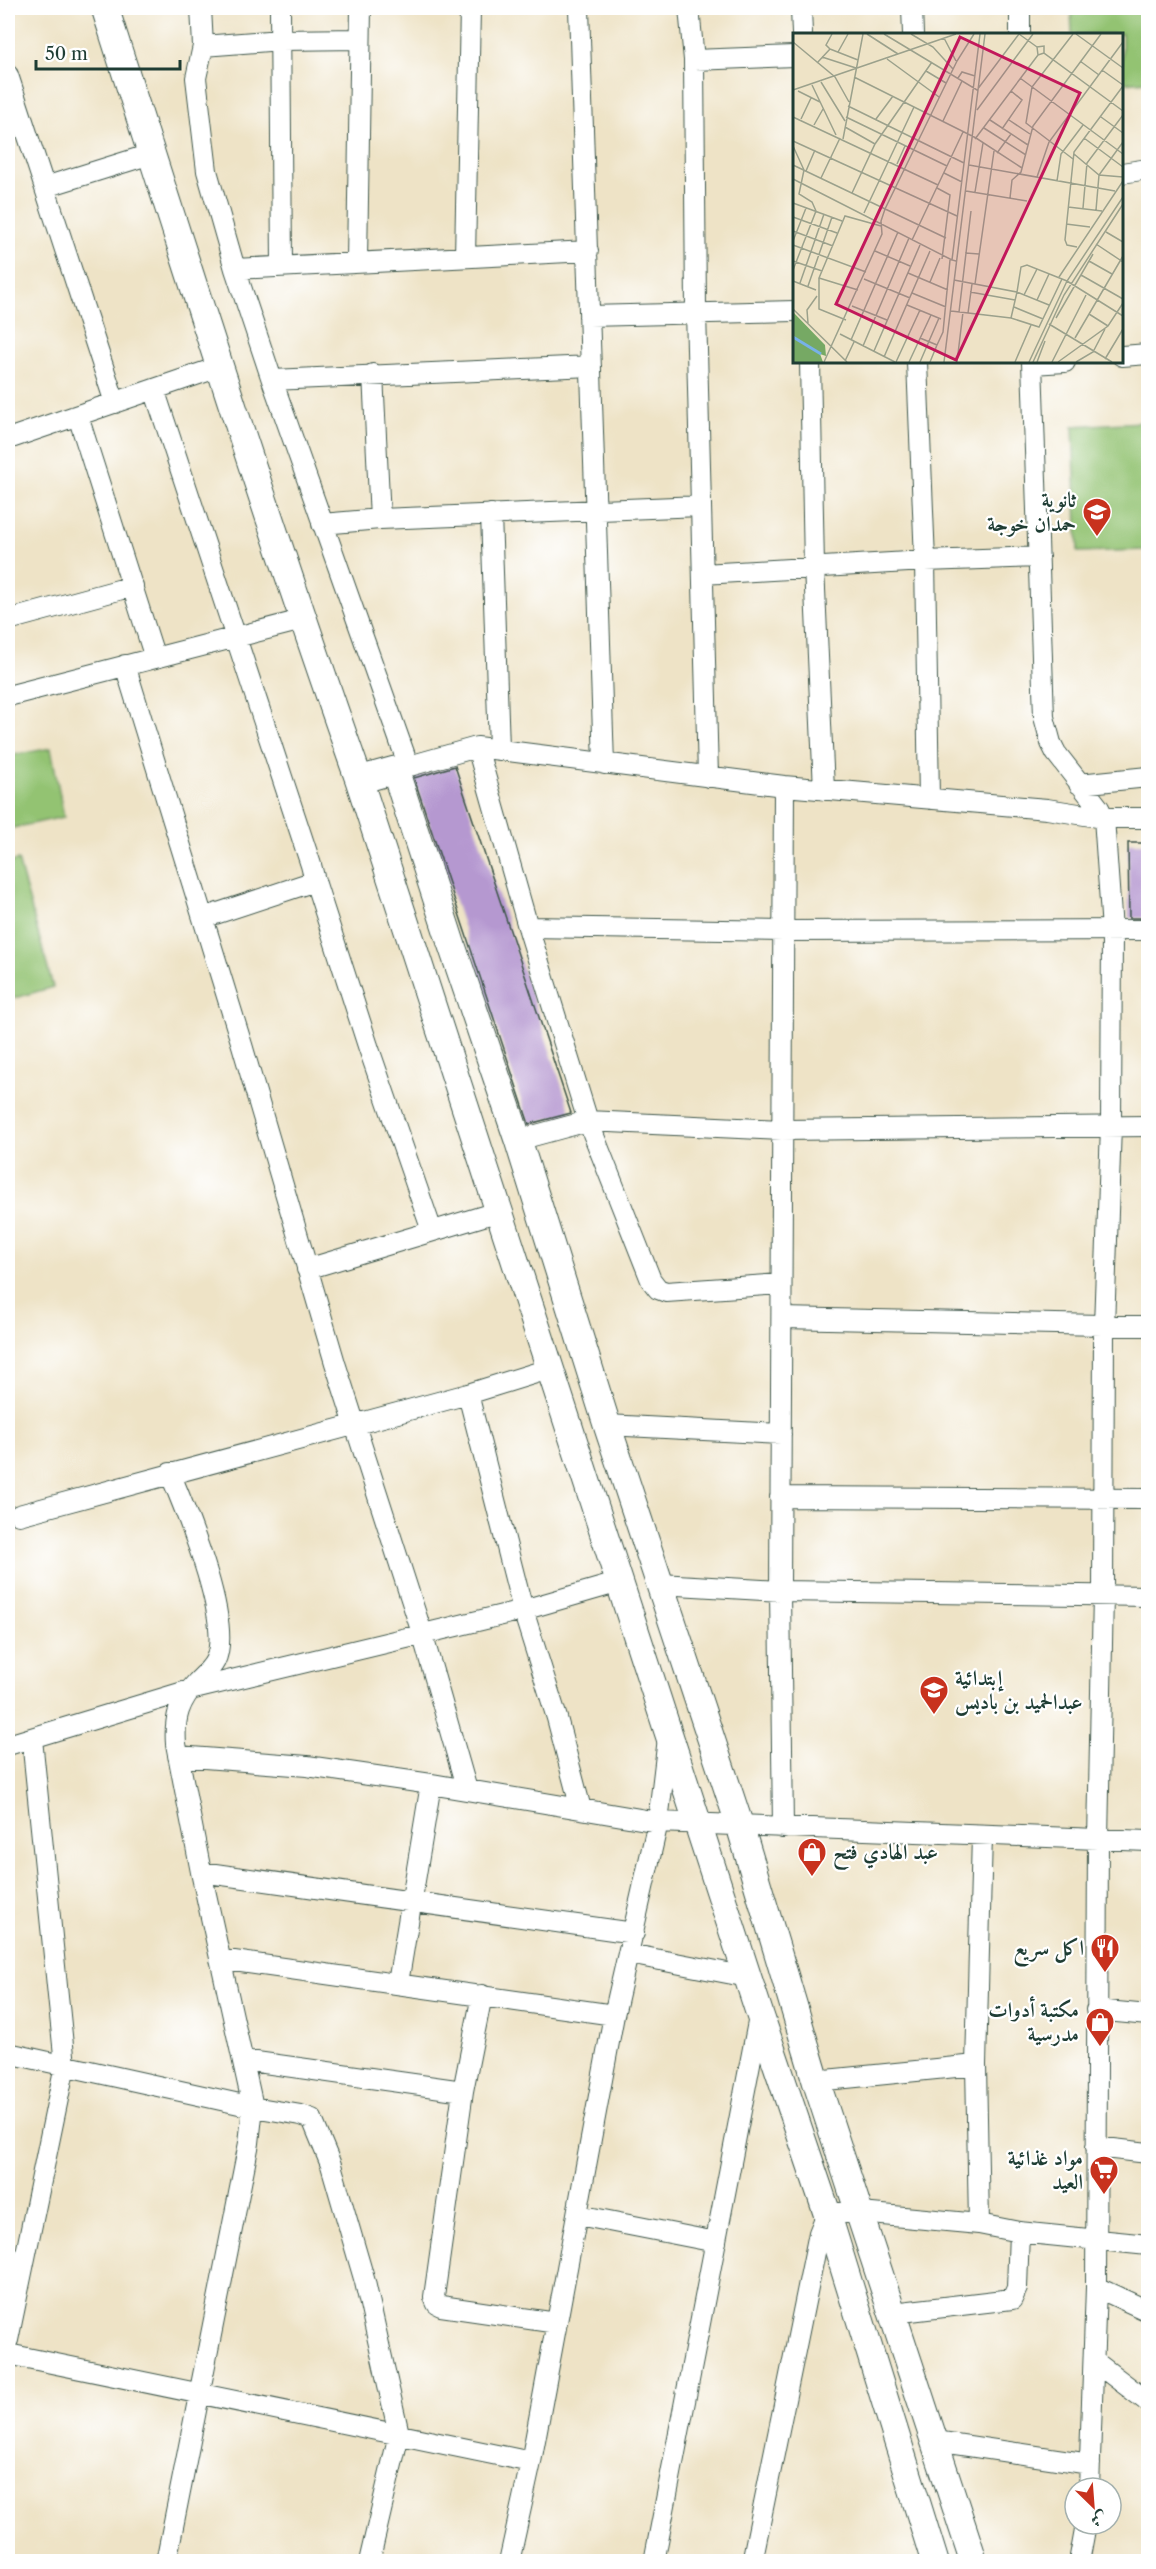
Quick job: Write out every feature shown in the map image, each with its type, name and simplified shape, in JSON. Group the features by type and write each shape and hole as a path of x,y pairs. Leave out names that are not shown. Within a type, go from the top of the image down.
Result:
{"main road":[{"path":"105,8 219,367 302,620 359,780 552,1368 760,2014 827,2213 935,2562"},
{"path":"359,780 402,769 608,1425 740,1826 816,2081 974,2562"}],"street":[{"path":"201,8 203,46 196,78 207,171 235,269 402,769 477,747 499,748 604,764 784,786 1047,809 1104,818 1149,818"},
{"path":"280,8 282,266"},
{"path":"357,262 361,8"},
{"path":"465,257 470,8"},
{"path":"579,8 604,764"},
{"path":"689,8 694,60 696,311 708,777"},
{"path":"801,8 802,33"},
{"path":"912,8 914,33"},
{"path":"1020,8 1020,33"},
{"path":"203,46 281,40 359,39"},
{"path":"694,60 793,56"},
{"path":"8,75 115,403"},
{"path":"45,187 151,154"},
{"path":"1123,173 1149,169"},
{"path":"235,269 588,250"},
{"path":"589,316 696,311 793,311"},
{"path":"1123,356 1149,354"},
{"path":"810,363 814,567 824,790"},
{"path":"917,363 925,561 929,799"},
{"path":"1032,363 1044,717 1056,753 1099,807 1104,818 1112,930 1111,1126 1104,1326 1096,2010 1096,2287 1090,2476"},
{"path":"272,380 591,366"},
{"path":"8,440 219,367"},
{"path":"373,374 380,519"},
{"path":"154,389 237,637 368,1046 432,1231"},
{"path":"78,416 155,658"},
{"path":"322,524 380,519 700,506"},
{"path":"491,514 499,748"},
{"path":"703,574 1039,557"},
{"path":"8,620 133,586"},
{"path":"8,696 302,620"},
{"path":"125,665 354,1424 422,1633 467,1790"},
{"path":"477,747 528,927 588,1120 651,1280 658,1289 677,1292 781,1284"},
{"path":"1079,784 1149,777"},
{"path":"783,1828 780,1497 784,786"},
{"path":"202,918 315,881"},
{"path":"528,927 783,931 1149,930"},
{"path":"518,1140 588,1120 782,1130 1149,1126"},
{"path":"307,1269 500,1211"},
{"path":"782,1318 1149,1326"},
{"path":"19,1515 468,1394 552,1368"},
{"path":"468,1394 523,1610 557,1718 581,1809"},
{"path":"608,1425 781,1434"},
{"path":"166,2562 249,2143 253,2107 201,1872 174,1725 178,1708 215,1661 219,1648 219,1622 189,1520 170,1473"},
{"path":"780,1497 1149,1498"},
{"path":"8,1745 190,1690 523,1610 620,1582"},
{"path":"660,1584 780,1591 1149,1596"},
{"path":"509,2562 531,2462 614,2016 658,1822 668,1732"},
{"path":"8,2340 65,2065 32,1739"},
{"path":"178,1756 308,1766 658,1822 1149,1841"},
{"path":"398,1983 431,1784"},
{"path":"979,2224 976,2065 982,1835"},
{"path":"201,1872 634,1933"},
{"path":"629,1954 748,1977"},
{"path":"220,1959 482,1995 614,2016"},
{"path":"482,1995 463,2091 435,2301 441,2306 557,2323"},
{"path":"1096,2010 1149,2015"},
{"path":"654,2562 760,2014"},
{"path":"8,2053 253,2107 307,2116 317,2127 331,2165 365,2282 399,2434 369,2562"},
{"path":"243,2060 463,2091"},
{"path":"816,2081 976,2065"},
{"path":"1096,2147 1149,2153"},
{"path":"752,2562 819,2233 827,2213 861,2213 979,2224 1019,2232 1149,2245"},
{"path":"578,2215 716,2242"},
{"path":"893,2313 1012,2299 1017,2288 1019,2232"},
{"path":"1096,2287 1149,2311"},
{"path":"8,2354 531,2462"},
{"path":"1094,2361 1149,2402"},
{"path":"935,2441 1090,2464"},
{"path":"1079,2562 1084,2536"}],"green space":[{"path":"1071,8 1146,8 1148,81 1123,83 1123,33 1072,33"},
{"path":"1142,422 1146,550 1078,552 1073,426"},
{"path":"51,748 64,817 8,829 8,756"},
{"path":"18,860 53,987 8,1000 8,863"}],"building":[{"path":"455,766 571,1113 529,1124 414,778"},
{"path":"1128,843 1149,843 1149,918 1129,918"}],"place":[{"name":"ثانوية حمدان خوجة","path":"1097,538"},
{"name":"إبتدائية عبدالحميد بن باديس","path":"934,1716"},
{"name":"عبد الهادي فتح","path":"812,1878"},
{"name":"اكل سريع","path":"1105,1974"},
{"name":"مكتبة أدوات مدرسية","path":"1100,2048"},
{"name":"مواد غذائية العيد","path":"1104,2196"}]}
